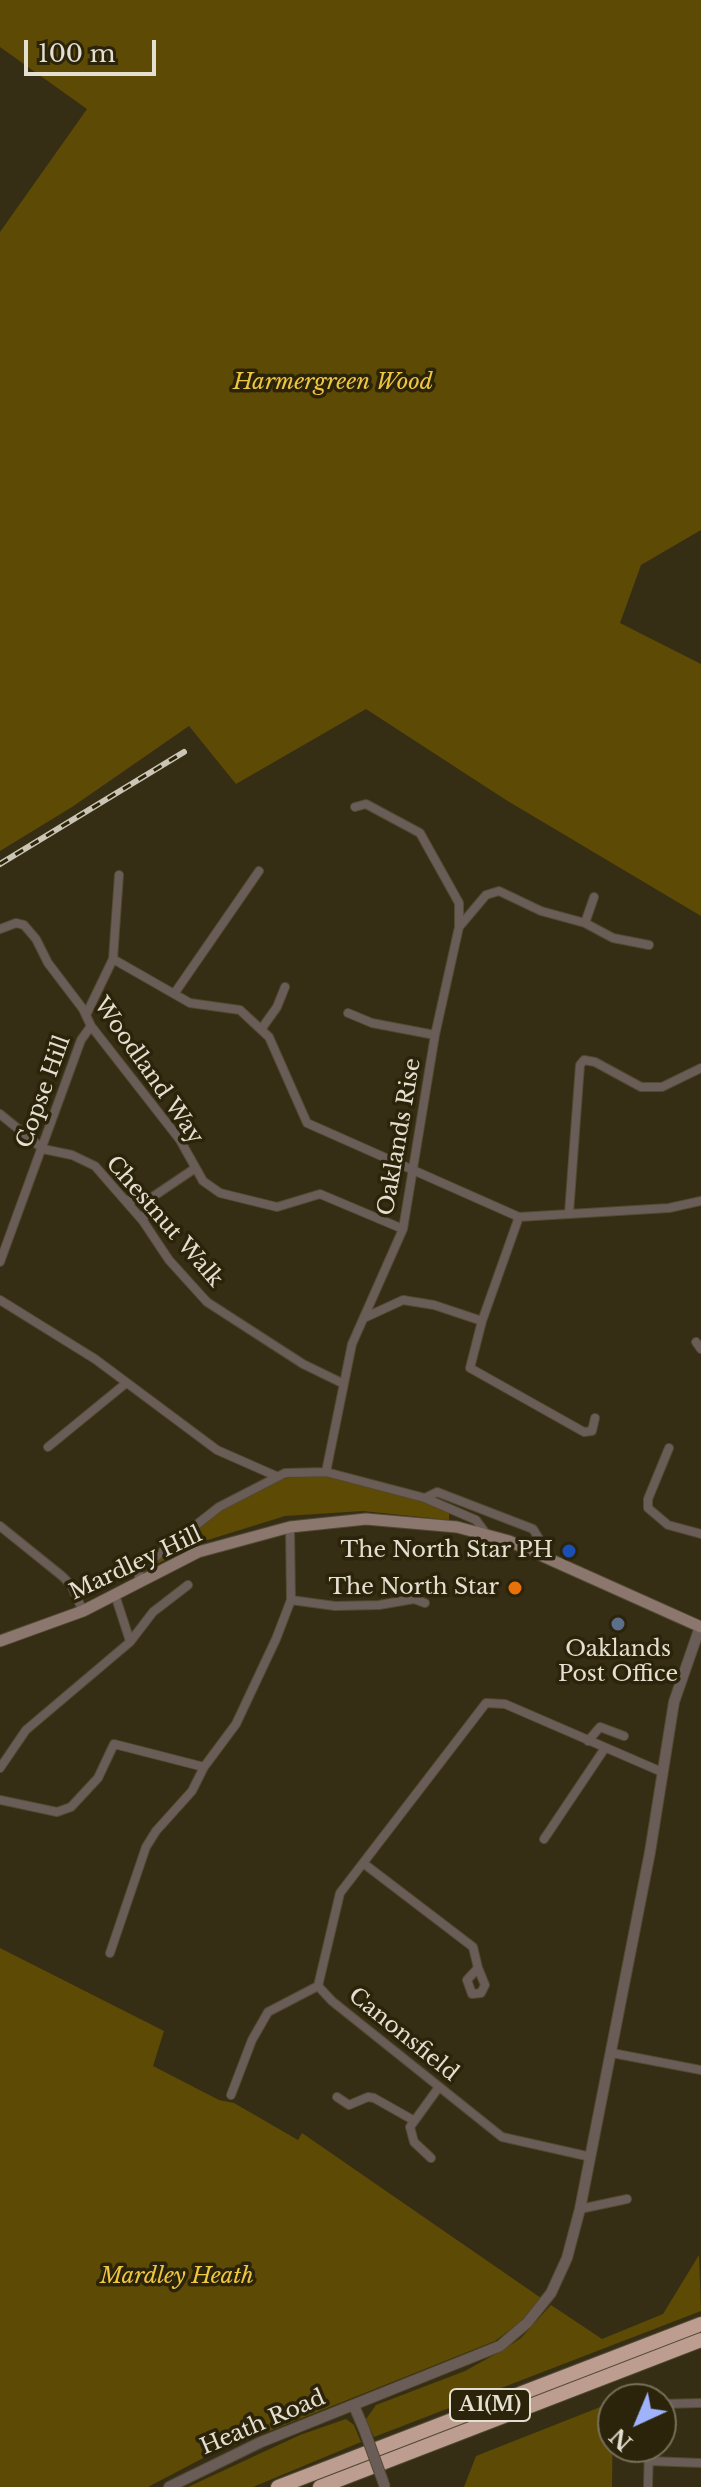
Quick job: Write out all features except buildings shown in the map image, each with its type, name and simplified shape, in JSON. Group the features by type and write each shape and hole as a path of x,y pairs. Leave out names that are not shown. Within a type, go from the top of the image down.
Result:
{"highway":[{"name":"A1(M)","path":"278,2487 701,2324"},
{"name":"A1(M)","path":"320,2487 701,2340"}],"main road":[{"name":"Mardley Hill","path":"0,1641 83,1611 198,1552 290,1527 366,1519 457,1527 487,1535 533,1551 700,1627"}],"street":[{"path":"355,807 366,804 420,833 459,903 459,927"},
{"path":"174,994 259,871"},
{"path":"86,1015 113,959 119,875"},
{"name":"Oaklands Rise","path":"326,1472 352,1344 403,1229 435,1035 459,927 486,895 499,891 541,911 585,923 613,938 649,945"},
{"path":"585,923 594,897"},
{"name":"Woodland Way","path":"0,929 16,923 24,925 91,1026 180,1140 194,1169 220,1193 277,1207 320,1194 403,1229"},
{"path":"113,959 200,1006 240,1010 262,1028 285,1067 307,1123 519,1217 669,1208 701,1201"},
{"path":"262,1028 277,1007 285,987"},
{"name":"Oaklands Rise","path":"348,1013 372,1023 435,1035"},
{"name":"Copse Hill","path":"0,1262 81,1040 91,1026"},
{"path":"569,1213 580,1065 584,1060 595,1062 641,1087 662,1087 701,1068"},
{"name":"Chestnut Walk","path":"0,1114 43,1149 83,1159 95,1166 143,1221 169,1260 207,1302 303,1364 342,1383"},
{"path":"125,1200 148,1200 194,1169"},
{"path":"143,1221 148,1200"},
{"path":"519,1217 482,1321 470,1368 584,1432 592,1431 595,1418"},
{"path":"0,1300 95,1359 217,1450 276,1476"},
{"path":"363,1319 403,1300 434,1305 482,1321"},
{"path":"48,1447 125,1384"},
{"path":"669,1448 648,1499 648,1508 668,1525 701,1534"},
{"path":"139,1581 139,1570 219,1507 276,1476 300,1471 326,1472 425,1498 476,1520 487,1535"},
{"path":"425,1498 437,1492 533,1529 538,1537 533,1551"},
{"path":"457,1527 459,1513"},
{"path":"0,1526 71,1585 83,1611"},
{"path":"110,1953 146,1847 192,1791 204,1767 236,1724 291,1600 290,1527"},
{"path":"0,1768 26,1730 130,1642 153,1612 188,1585"},
{"path":"115,1595 130,1642"},
{"path":"291,1600 335,1606 379,1605 414,1599 425,1603"},
{"name":"Heath Road","path":"169,2487 261,2442 468,2362 500,2346 527,2323 558,2281 580,2209 612,2053 676,1696 700,1627"},
{"name":"Canonsfield","path":"588,1741 505,1704 486,1703 340,1893 318,1986 332,2001 502,2137 591,2157"},
{"path":"624,1736 604,1726 595,1730 588,1741 662,1772"},
{"path":"0,1800 57,1812 71,1807 98,1778 114,1744 204,1767"},
{"path":"544,1839 605,1748"},
{"path":"363,1863 473,1947 478,1968"},
{"path":"231,2095 252,2040 268,2012 318,1986"},
{"path":"612,2053 701,2070"},
{"path":"431,2158 414,2142 410,2127 439,2087"},
{"path":"337,2097 349,2105 368,2097 374,2098 413,2120"},
{"path":"580,2209 627,2199"},
{"path":"677,2404 701,2403"},
{"path":"354,2406 385,2487"},
{"path":"677,2459 701,2463"},
{"path":"648,2487 649,2463"}],"green space":[{"name":"Harmergreen Wood","path":"0,0 701,0 701,530 641,565 620,623 701,664 701,916 506,800 366,709 236,784 189,726 72,807 0,851 0,232 87,109 0,47"},
{"path":"303,1475 327,1476 430,1501 449,1511 449,1520 363,1511 285,1516 198,1543 147,1569 217,1513 272,1481"},
{"name":"Mardley Heath","path":"0,1948 164,2031 153,2066 219,2100 234,2103 298,2140 302,2133 541,2298 519,2323 495,2341 207,2456 148,2487 0,2487"},
{"path":"699,2255 701,2311 374,2437 366,2419 376,2405 465,2371 501,2351 521,2338 551,2305 602,2339 663,2314"},
{"path":"597,2408 597,2463 612,2463 612,2487 464,2487 476,2456"},
{"path":"346,2419 354,2425 361,2442 253,2487 188,2487 300,2435"}],"railway":[{"path":"0,864 184,752"}],"place":[{"name":"The North Star PH","path":"569,1551"},
{"name":"The North Star","path":"515,1588"},
{"name":"Oaklands Post Office","path":"618,1624"}]}
